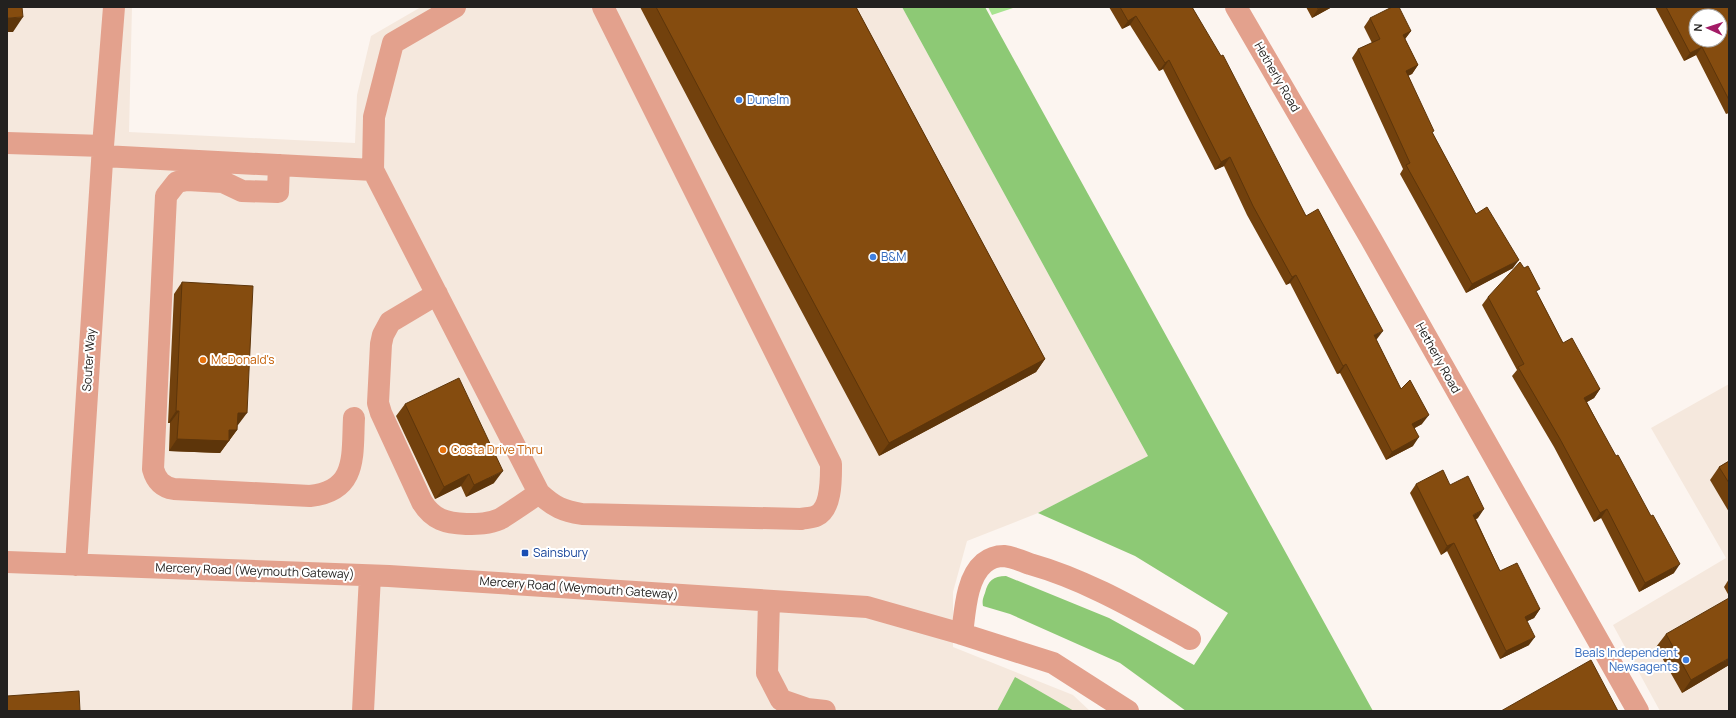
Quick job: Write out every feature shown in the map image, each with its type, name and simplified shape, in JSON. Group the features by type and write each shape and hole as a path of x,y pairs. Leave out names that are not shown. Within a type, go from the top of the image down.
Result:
{"street":[{"name":"Souter Way","path":"76,565 114,7"},
{"path":"455,7 393,43 374,117 373,170 539,493 551,504 565,512 582,514 801,519 817,516 824,507 830,494 831,464 604,7"},
{"name":"Hetherly Road","path":"1236,7 1371,239 1638,711"},
{"path":"7,149 103,151 279,165 373,170"},
{"path":"279,165 278,192 242,191 223,182 187,180 177,182 166,196 153,469 158,481 167,488 310,496 330,492 347,476 352,465 354,418"},
{"path":"436,294 390,322 383,335 381,344 378,403 381,413 422,502 427,511 449,524 482,525 500,519 539,493"},
{"path":"962,634 971,586 977,570 985,562 995,557 1006,556 1051,570 1100,591 1190,639"},
{"name":"Mercery Road (Weymouth Gateway)","path":"7,562 370,576 867,607 962,634 1053,664 1128,711"},
{"path":"363,711 370,576"},
{"path":"770,601 767,673 781,700 807,709 825,711"}],"shaded area":[{"path":"7,7 132,7 129,132 355,143 357,95 371,36 421,7 902,7 1148,456 1038,513 967,541 953,592 953,647 1073,695 1090,711 7,711"},
{"path":"1729,384 1729,709 1726,711 1660,711 1613,625 1726,558 1651,428"}],"green space":[{"path":"902,7 985,7 1373,711 1186,711 1120,663 1010,614 983,606 983,598 990,582 994,578 1006,576 1109,618 1194,665 1228,613 1135,556 1038,513 1148,456"},
{"path":"988,7 1016,7 992,15"},
{"path":"1015,677 1074,711 997,711"}],"building":[{"path":"7,7 22,7 23,17 7,18"},
{"name":"B&M","path":"656,7 856,7 1045,359 889,443"},
{"path":"1120,7 1192,7 1221,56 1223,55 1306,216 1318,209 1383,331 1374,335 1401,389 1410,380 1429,415 1412,424 1419,437 1392,452 1346,364 1343,366 1296,275 1292,277 1253,206 1230,157 1221,162 1169,60 1165,63 1136,16 1128,21"},
{"path":"1392,7 1399,7 1411,31 1403,35 1418,65 1406,71 1434,131 1432,132 1476,214 1487,207 1519,260 1472,284 1406,165 1410,163 1358,49 1380,39 1370,18"},
{"path":"1666,7 1729,7 1729,100 1703,48 1728,48 1728,8 1688,8 1688,48 1700,48 1690,53"},
{"path":"1520,262 1524,268 1528,266 1540,289 1536,291 1563,343 1572,338 1600,389 1584,398 1616,456 1618,455 1651,516 1653,515 1680,564 1645,583 1607,509 1600,513 1560,439 1518,367 1524,364 1488,297"},
{"name":"McDonald's","path":"182,282 253,286 247,413 238,413 237,430 229,430 229,441 177,439 179,411 176,411"},
{"name":"Costa Drive Thru","path":"459,378 503,471 474,485 469,474 444,487 405,404"},
{"path":"1729,461 1729,483 1719,467"},
{"path":"1443,470 1450,485 1468,476 1484,509 1473,515 1500,571 1517,563 1540,609 1525,617 1535,637 1506,651 1454,543 1447,546 1416,484"},
{"path":"1729,598 1729,658 1691,680 1666,634"},
{"path":"1591,660 1618,711 1501,711"},
{"path":"79,691 80,711 7,711 7,696"}],"place":[{"name":"Dunelm","path":"739,100"},
{"name":"B&M","path":"873,257"},
{"name":"McDonald's","path":"203,360"},
{"name":"Costa Drive Thru","path":"443,450"},
{"name":"Sainsbury","path":"525,553"},
{"name":"Beals Independent Newsagents","path":"1686,660"}]}
